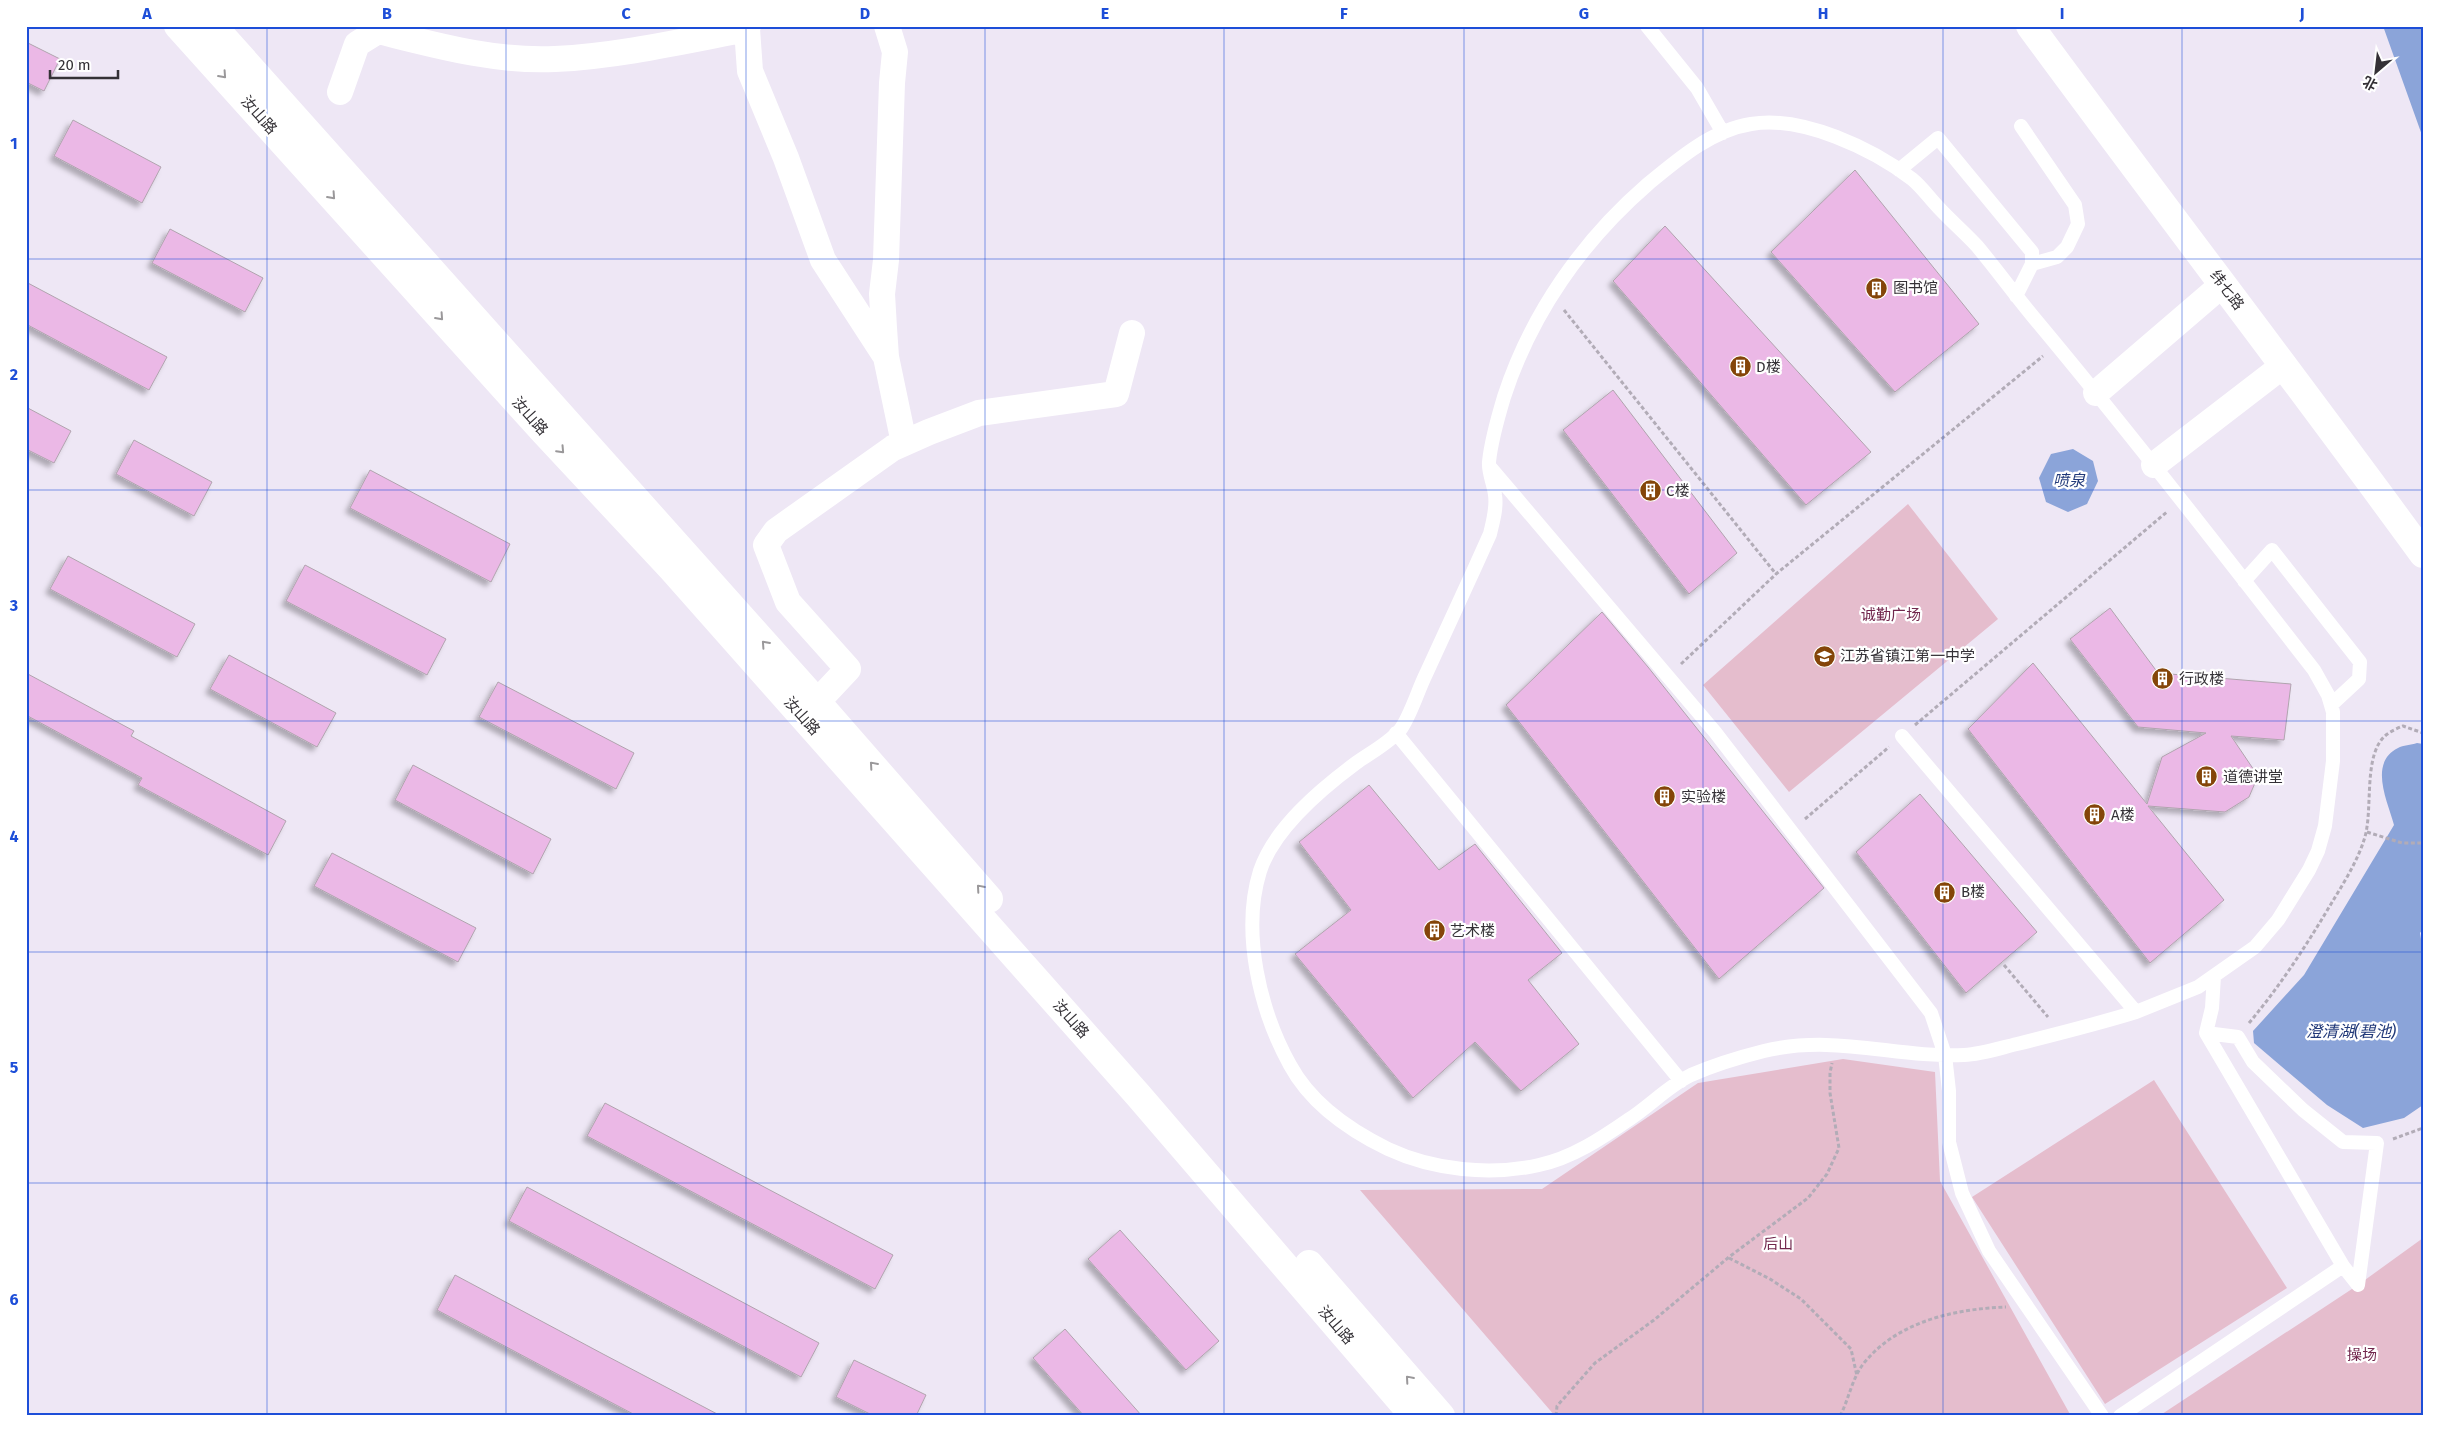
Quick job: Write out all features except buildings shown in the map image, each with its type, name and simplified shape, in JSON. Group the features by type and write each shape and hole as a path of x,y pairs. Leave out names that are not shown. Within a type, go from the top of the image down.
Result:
{"street":[{"name":"汝山路","path":"178,26 538,425 672,569 810,710 1414,1416"},
{"name":"汝山路","path":"213,26 810,710 1441,1416"},
{"path":"887,26 895,52 892,83 886,260 882,294 886,357 904,443"},
{"name":"纬七路","path":"2030,26 2423,554"},
{"path":"340,92 357,44 378,31 452,49 502,56 554,60 631,50 747,28 750,71 786,158 823,260 886,357"},
{"path":"2096,393 2223,284"},
{"path":"810,710 848,669 788,602 766,545 776,531 893,448 904,443 979,413 1116,394 1132,333"},
{"path":"2154,465 2284,365"}],"lane":[{"path":"1646,26 1698,88 1723,133"},
{"path":"1751,124 1788,125 1820,131 1852,143 1899,170 1915,182 1976,246 2182,500 2314,670 2328,695 2331,705 2333,761 2325,826 2318,851 2301,884 2278,920 2255,947 2198,987 2136,1012 2061,1033 1969,1055 1946,1055 1838,1044 1806,1045 1767,1050 1723,1064 1681,1081 1626,1122 1572,1153 1540,1165 1459,1169 1431,1164 1394,1152 1366,1138 1338,1120 1310,1094 1294,1072 1280,1046 1260,982 1252,924 1260,872 1269,850 1284,829 1344,773 1400,730 1490,534 1496,512 1495,494 1488,465 1503,400 1517,360 1552,294 1599,232 1625,204 1685,154 1723,133 1751,124"},
{"path":"2021,126 2075,205 2078,224 2067,247 2057,257 2032,264"},
{"path":"1899,170 1938,138 2032,252 2032,264 2016,296"},
{"path":"1488,465 1715,732 1931,1013 1946,1055 1950,1142 1962,1193 1989,1251 2102,1416"},
{"path":"2244,581 2272,550 2360,662 2359,679 2331,705"},
{"path":"1396,733 1681,1081"},
{"path":"1902,736 2136,1012"},
{"path":"2206,1033 2238,1037 2252,1062 2303,1110 2343,1142 2377,1143 2358,1285 2343,1266 2206,1033 2212,1008 2214,976"},
{"path":"2120,1416 2343,1266"}],"path":[{"path":"1552,294 1776,574"},
{"path":"1667,676 1776,574 2057,345"},
{"path":"1791,831 2182,500"},
{"path":"2238,1037 2275,992 2312,937 2343,884 2367,832 2372,757 2386,735 2403,726 2423,733"},
{"path":"2367,832 2402,842 2423,843"},
{"path":"2004,965 2061,1033"},
{"path":"1556,1416 1557,1406 1595,1363 1654,1320 1729,1257 1808,1198 1826,1174 1839,1148 1830,1086 1830,1073 1838,1044"},
{"path":"2377,1143 2423,1128"},
{"path":"1729,1257 1770,1279 1808,1305 1851,1349 1857,1376"},
{"path":"1840,1416 1863,1364 1900,1331 1920,1322 1980,1308 2027,1306"}],"green space":[{"name":"诚勤广场","path":"1908,504 1998,619 1789,792 1703,685"},
{"name":"后山","path":"1843,1059 1935,1072 1940,1181 2071,1416 1555,1416 1360,1190 1542,1189 1698,1083"},
{"path":"2154,1080 2287,1288 2105,1404 1972,1197"},
{"name":"操场","path":"2423,1238 2423,1416 2159,1416 2358,1285"}],"water":[{"path":"2383,26 2423,26 2423,138"},
{"name":"喷泉","path":"2073,449 2093,461 2098,481 2087,504 2068,512 2046,502 2039,478 2051,454"},
{"name":"澄清湖(碧池)","path":"2417,743 2423,744 2423,929 2420,933 2423,951 2423,1105 2404,1118 2363,1128 2327,1105 2254,1043 2253,1031 2304,975 2394,825 2383,784 2382,773 2384,763 2389,755 2398,748"}],"place":[{"name":"图书馆","path":"1877,288"},
{"name":"D楼","path":"1740,367"},
{"name":"C楼","path":"1650,491"},
{"name":"江苏省镇江第一中学","path":"1824,656"},
{"name":"行政楼","path":"2163,679"},
{"name":"道德讲堂","path":"2207,777"},
{"name":"实验楼","path":"1665,797"},
{"name":"A楼","path":"2095,815"},
{"name":"B楼","path":"1945,892"},
{"name":"艺术楼","path":"1434,931"}]}
